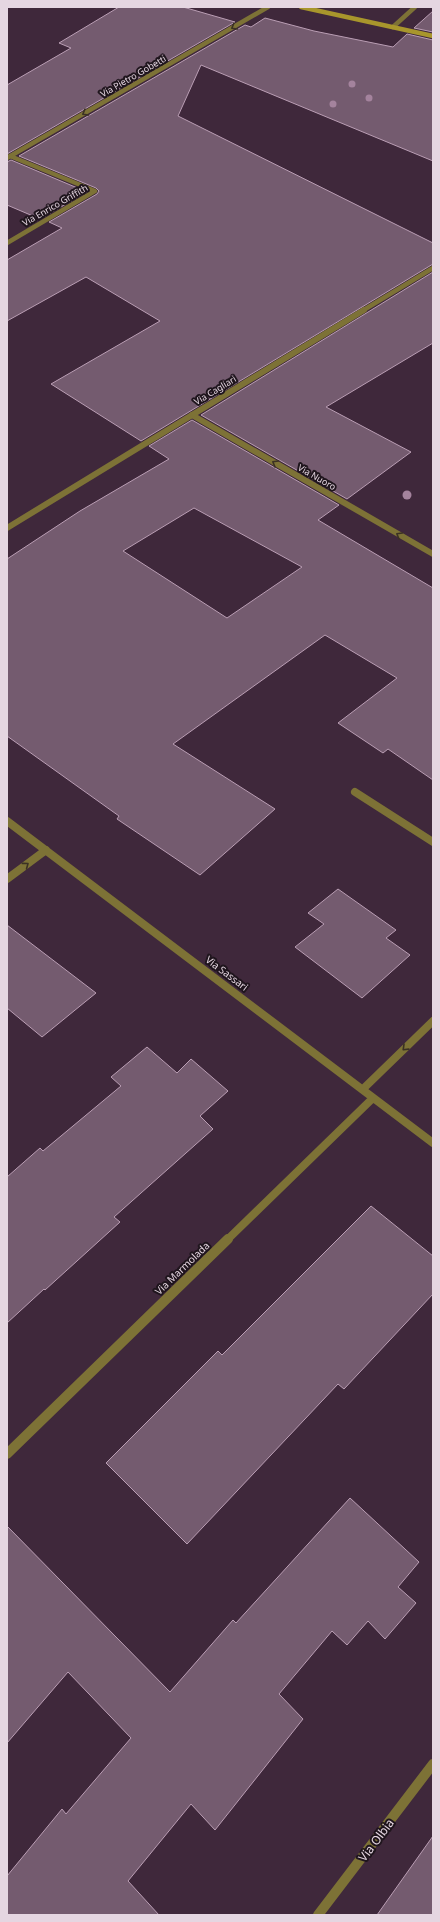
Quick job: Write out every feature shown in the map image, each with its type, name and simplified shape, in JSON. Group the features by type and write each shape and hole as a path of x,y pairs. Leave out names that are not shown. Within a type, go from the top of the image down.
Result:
{"main road":[{"path":"301,7 433,36"}],"street":[{"name":"Via Pietro Gobetti","path":"9,157 268,7"},
{"path":"393,27 415,7"},
{"name":"Via Enrico Griffith","path":"7,243 95,191 9,157"},
{"name":"Via Cagliari","path":"7,528 433,268"},
{"name":"Via Nuoro","path":"192,415 433,554"},
{"path":"355,792 433,842"},
{"name":"Via Sassari","path":"7,821 433,1143"},
{"path":"7,879 46,850"},
{"path":"362,1090 433,1021"},
{"name":"Via Marmolada","path":"7,1454 373,1098"},
{"name":"Via Olbia","path":"318,1915 433,1764"}],"building":[{"path":"119,7 183,7 235,22 7,154 7,85 71,48 59,43"},
{"path":"433,11 433,32 414,28"},
{"path":"265,18 314,31 393,47 407,34 433,40 433,161 201,65 178,116 433,243 433,264 141,441 51,384 160,321 86,277 7,321 7,260 62,228 49,222 97,194 99,191 96,188 19,156 245,25 251,27"},
{"path":"11,160 87,192 40,219 7,205 7,162"},
{"path":"433,272 433,343 326,407 411,452 347,499 201,415"},
{"path":"192,420 339,505 318,520 433,588 433,780 388,749 383,753 338,723 397,678 325,635 173,744 275,809 200,875 117,819 119,816 7,736 7,559 80,511 169,459 149,446","holes":["194,508 302,567 227,618 123,551"]},
{"path":"338,889 396,930 386,938 410,955 362,998 295,947 324,924 308,913"},
{"path":"7,925 96,993 42,1037 7,1008"},
{"path":"147,1047 177,1073 191,1059 228,1091 200,1116 213,1129 114,1217 120,1222 7,1323 7,1177 40,1148 43,1151 121,1086 111,1077"},
{"path":"371,1206 433,1256 433,1294 344,1389 338,1384 187,1544 106,1463 218,1351 222,1355"},
{"path":"350,1498 419,1562 398,1587 416,1603 385,1639 368,1621 347,1645 332,1631 279,1694 303,1719 215,1830 191,1804 128,1881 159,1915 7,1915 7,1876 62,1809 66,1814 131,1738 68,1672 7,1743 7,1526 170,1692 233,1620 236,1623"},
{"path":"433,1836 433,1915 377,1915"}]}
